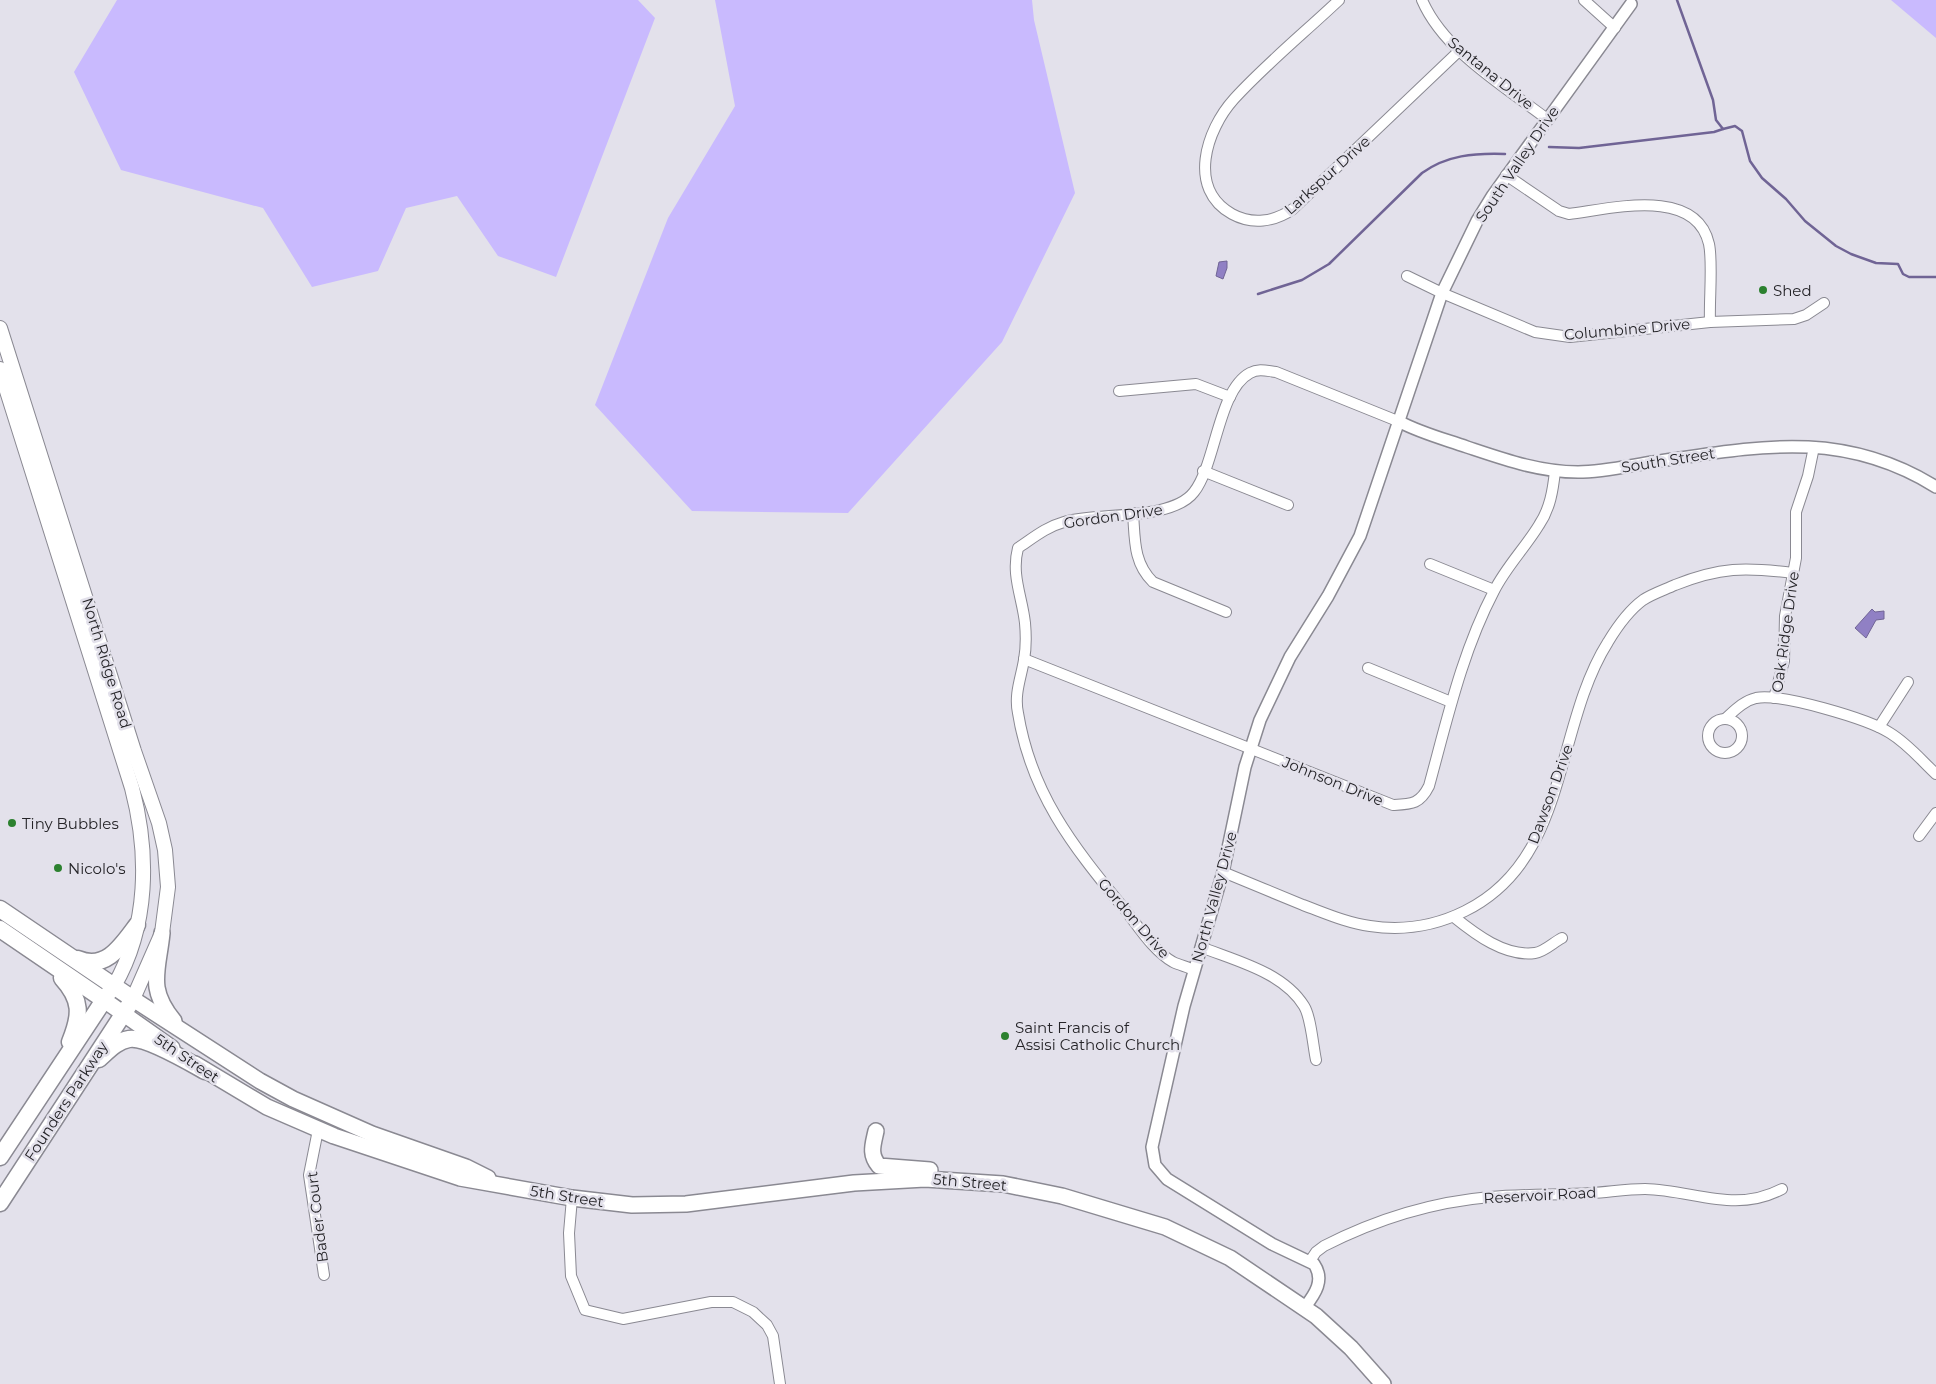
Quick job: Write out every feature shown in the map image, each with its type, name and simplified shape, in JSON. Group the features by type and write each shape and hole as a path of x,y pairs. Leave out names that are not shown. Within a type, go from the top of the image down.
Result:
{"highway":[{"path":"0,909 104,1000"},
{"path":"0,929 52,954 100,962 112,955 137,925"},
{"path":"52,954 75,994 78,1011 73,1034 53,1078"},
{"name":"5th Street","path":"52,954 114,986 133,999"},
{"name":"Founders Parkway","path":"0,1203 133,999"},
{"name":"Founders Parkway","path":"0,1157 104,1000"},
{"path":"85,1072 115,1045 130,1039 154,1044 205,1070"}],"main road":[{"name":"North Ridge Road","path":"0,328 134,751 159,823 168,865 162,932 133,999"},
{"name":"North Ridge Road","path":"0,369 136,803 144,869 137,925 126,961 114,986"},
{"path":"162,932 157,993 163,1006 185,1034"},
{"name":"Founders Parkway","path":"104,1000 114,986"},
{"name":"5th Street","path":"133,999 260,1081 318,1111 372,1134 466,1167 501,1184"},
{"name":"5th Street","path":"104,1000 186,1058 267,1107 318,1130 460,1178 572,1198 632,1205 686,1204 908,1179 963,1180 1003,1184 1048,1193 1165,1227 1230,1258 1305,1307 1351,1348 1383,1384"},
{"path":"186,1058 294,1110 311,1114 318,1111"},
{"path":"318,1130 321,1127 330,1127 394,1150 441,1159"},
{"path":"876,1131 872,1150 873,1159 880,1166 926,1168 963,1180"}],"street":[{"name":"Larkspur Drive","path":"1339,0 1233,100 1212,132 1204,165 1208,185 1220,204 1242,219 1266,221 1283,216 1293,210 1459,51"},
{"name":"Santana Drive","path":"1422,0 1439,29 1459,51 1547,119"},
{"path":"1584,0 1615,28"},
{"name":"South Valley Drive","path":"1400,422 1442,293 1477,221 1506,175 1631,4"},
{"path":"1506,175 1558,211 1569,214 1654,204 1674,207 1690,216 1702,228 1709,244 1710,322"},
{"name":"Columbine Drive","path":"1407,276 1442,293 1535,332 1570,336 1710,322 1794,320 1806,315 1824,303"},
{"name":"Gordon Drive","path":"1194,970 1173,962 1157,948 1080,855 1058,823 1035,774 1023,737 1017,710 1017,687 1024,659 1025,623 1014,575 1018,548 1048,527 1066,521 1165,509 1181,505 1195,491 1230,398 1249,373 1259,370 1276,372 1400,422"},
{"path":"1119,391 1196,384 1230,398"},
{"name":"South Street","path":"1400,422 1416,430 1514,462 1555,471 1602,470 1758,447 1814,446 1870,457 1896,466 1936,487"},
{"name":"North Valley Drive","path":"1310,1261 1272,1244 1161,1174 1155,1165 1152,1147 1194,970 1223,872 1250,748 1274,687 1328,596 1360,536 1400,422"},
{"name":"Oak Ridge Drive","path":"1814,446 1808,476 1796,512 1794,526 1797,552 1785,616 1784,661 1774,698 1836,712 1880,727 1907,745 1936,774"},
{"path":"1203,471 1288,505"},
{"name":"Johnson Drive","path":"1024,659 1393,805 1411,804 1423,798 1429,786 1452,702 1474,633 1494,590 1540,524 1550,503 1555,471"},
{"path":"1133,513 1137,559 1144,573 1153,582 1226,612"},
{"path":"1430,564 1494,590"},
{"name":"Dawson Drive","path":"1223,872 1334,917 1369,926 1418,927 1454,916 1476,906 1511,877 1529,851 1541,827 1563,766 1587,682 1605,645 1631,610 1643,600 1658,592 1717,571 1752,568 1793,573"},
{"path":"1368,668 1452,702"},
{"path":"1880,727 1908,682"},
{"path":"1725,719 1747,702 1757,698 1774,698"},
{"path":"1919,836 1936,812"},
{"path":"1454,916 1492,943 1519,953 1536,953 1562,938"},
{"path":"1201,947 1258,970 1285,984 1305,1007 1316,1060"},
{"name":"Bader Court","path":"318,1130 309,1175 324,1275"},
{"name":"Reservoir Road","path":"1310,1261 1316,1252 1324,1246 1381,1222 1436,1205 1471,1199 1646,1189 1720,1200 1744,1201 1764,1197 1782,1189"},
{"path":"572,1198 569,1233 571,1276 585,1310 623,1319 711,1302 733,1302 753,1312 767,1325 772,1336 780,1384"},
{"path":"1305,1307 1314,1295 1319,1281 1316,1267 1310,1261"}],"shaded area":[{"path":"117,0 638,0 655,18 556,277 498,256 457,196 406,208 378,271 312,287 263,208 121,170 74,72"},
{"path":"715,0 1032,0 1034,20 1075,193 1002,342 848,513 692,511 595,405 668,218 735,106"},
{"path":"1891,0 1936,0 1936,38"},
{"path":"1227,261 1227,268 1223,279 1216,276 1219,262"},
{"path":"1872,609 1875,612 1884,611 1884,619 1876,620 1866,638 1855,628"}],"waterway":[{"path":"1677,0 1713,100 1716,120 1723,129 1735,126 1742,131 1750,161 1762,178 1786,199 1805,221 1836,246 1876,263 1898,264 1903,274 1909,277 1936,277"},
{"path":"1549,147 1579,148 1714,132 1723,129"},
{"path":"1258,294 1302,280 1329,264 1422,173 1431,167 1461,156 1505,154"}],"place":[{"name":"Shed","path":"1763,290"},
{"name":"Tiny Bubbles","path":"12,823"},
{"name":"Nicolo's","path":"58,868"},
{"name":"Saint Francis of Assisi Catholic Church","path":"1005,1036"}]}
